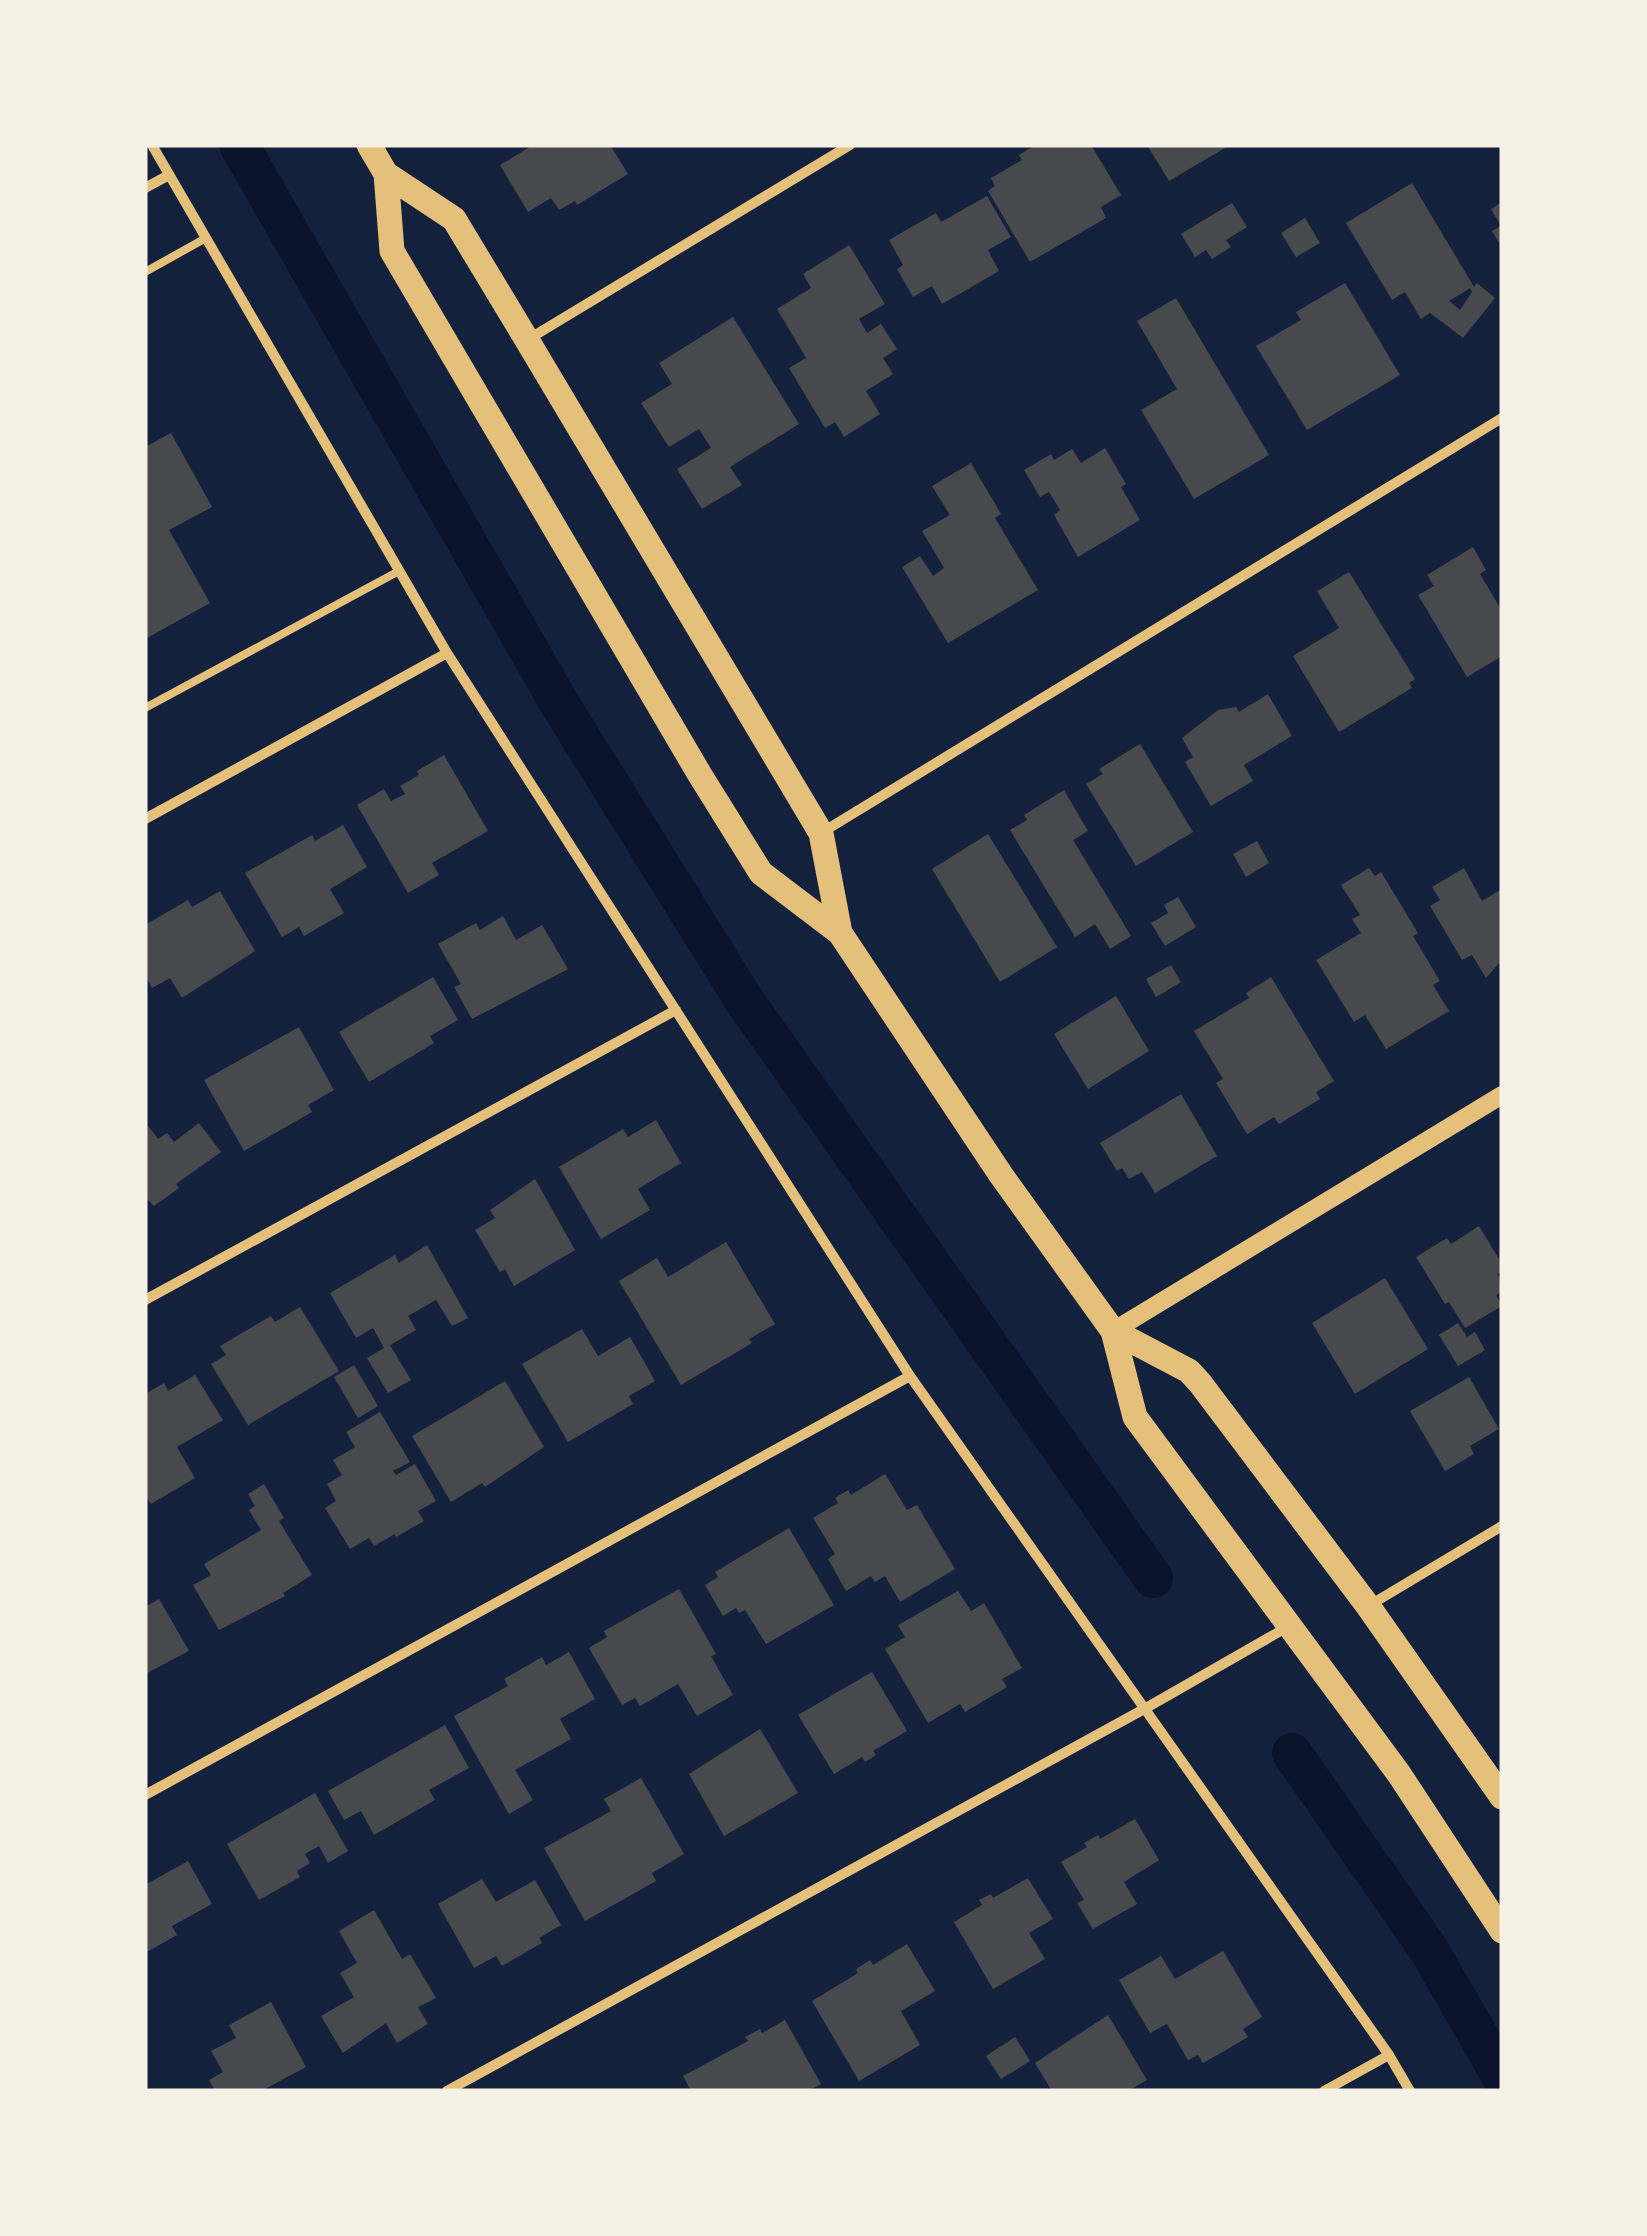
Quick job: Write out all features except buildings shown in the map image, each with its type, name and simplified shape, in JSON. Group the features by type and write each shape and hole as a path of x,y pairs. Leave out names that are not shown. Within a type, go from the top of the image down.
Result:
{"main road":[{"path":"370,145 386,174 392,251 761,873 840,932 1001,1175 1114,1331 1134,1418 1399,1774 1502,1931"},
{"path":"386,174 454,219 527,340 820,832 840,932"},
{"path":"1114,1331 1189,1371 1368,1606 1502,1797"}],"street":[{"path":"152,145 447,653 910,1376 1389,2055 1410,2091"},
{"path":"527,340 850,145"},
{"path":"145,188 170,174"},
{"path":"820,832 1502,418"},
{"path":"145,818 447,653"},
{"path":"145,1300 676,1010"},
{"path":"1114,1331 1502,1095"},
{"path":"145,1795 910,1376"},
{"path":"1368,1606 1502,1526"},
{"path":"447,2091 1291,1625"},
{"path":"1324,2091 1389,2055"}],"lane":[{"path":"145,272 206,238"},
{"path":"145,708 399,571"}],"waterway":[{"path":"239,145 561,706 744,1000 1153,1578"},
{"path":"1292,1753 1429,1950 1502,2077"}]}
